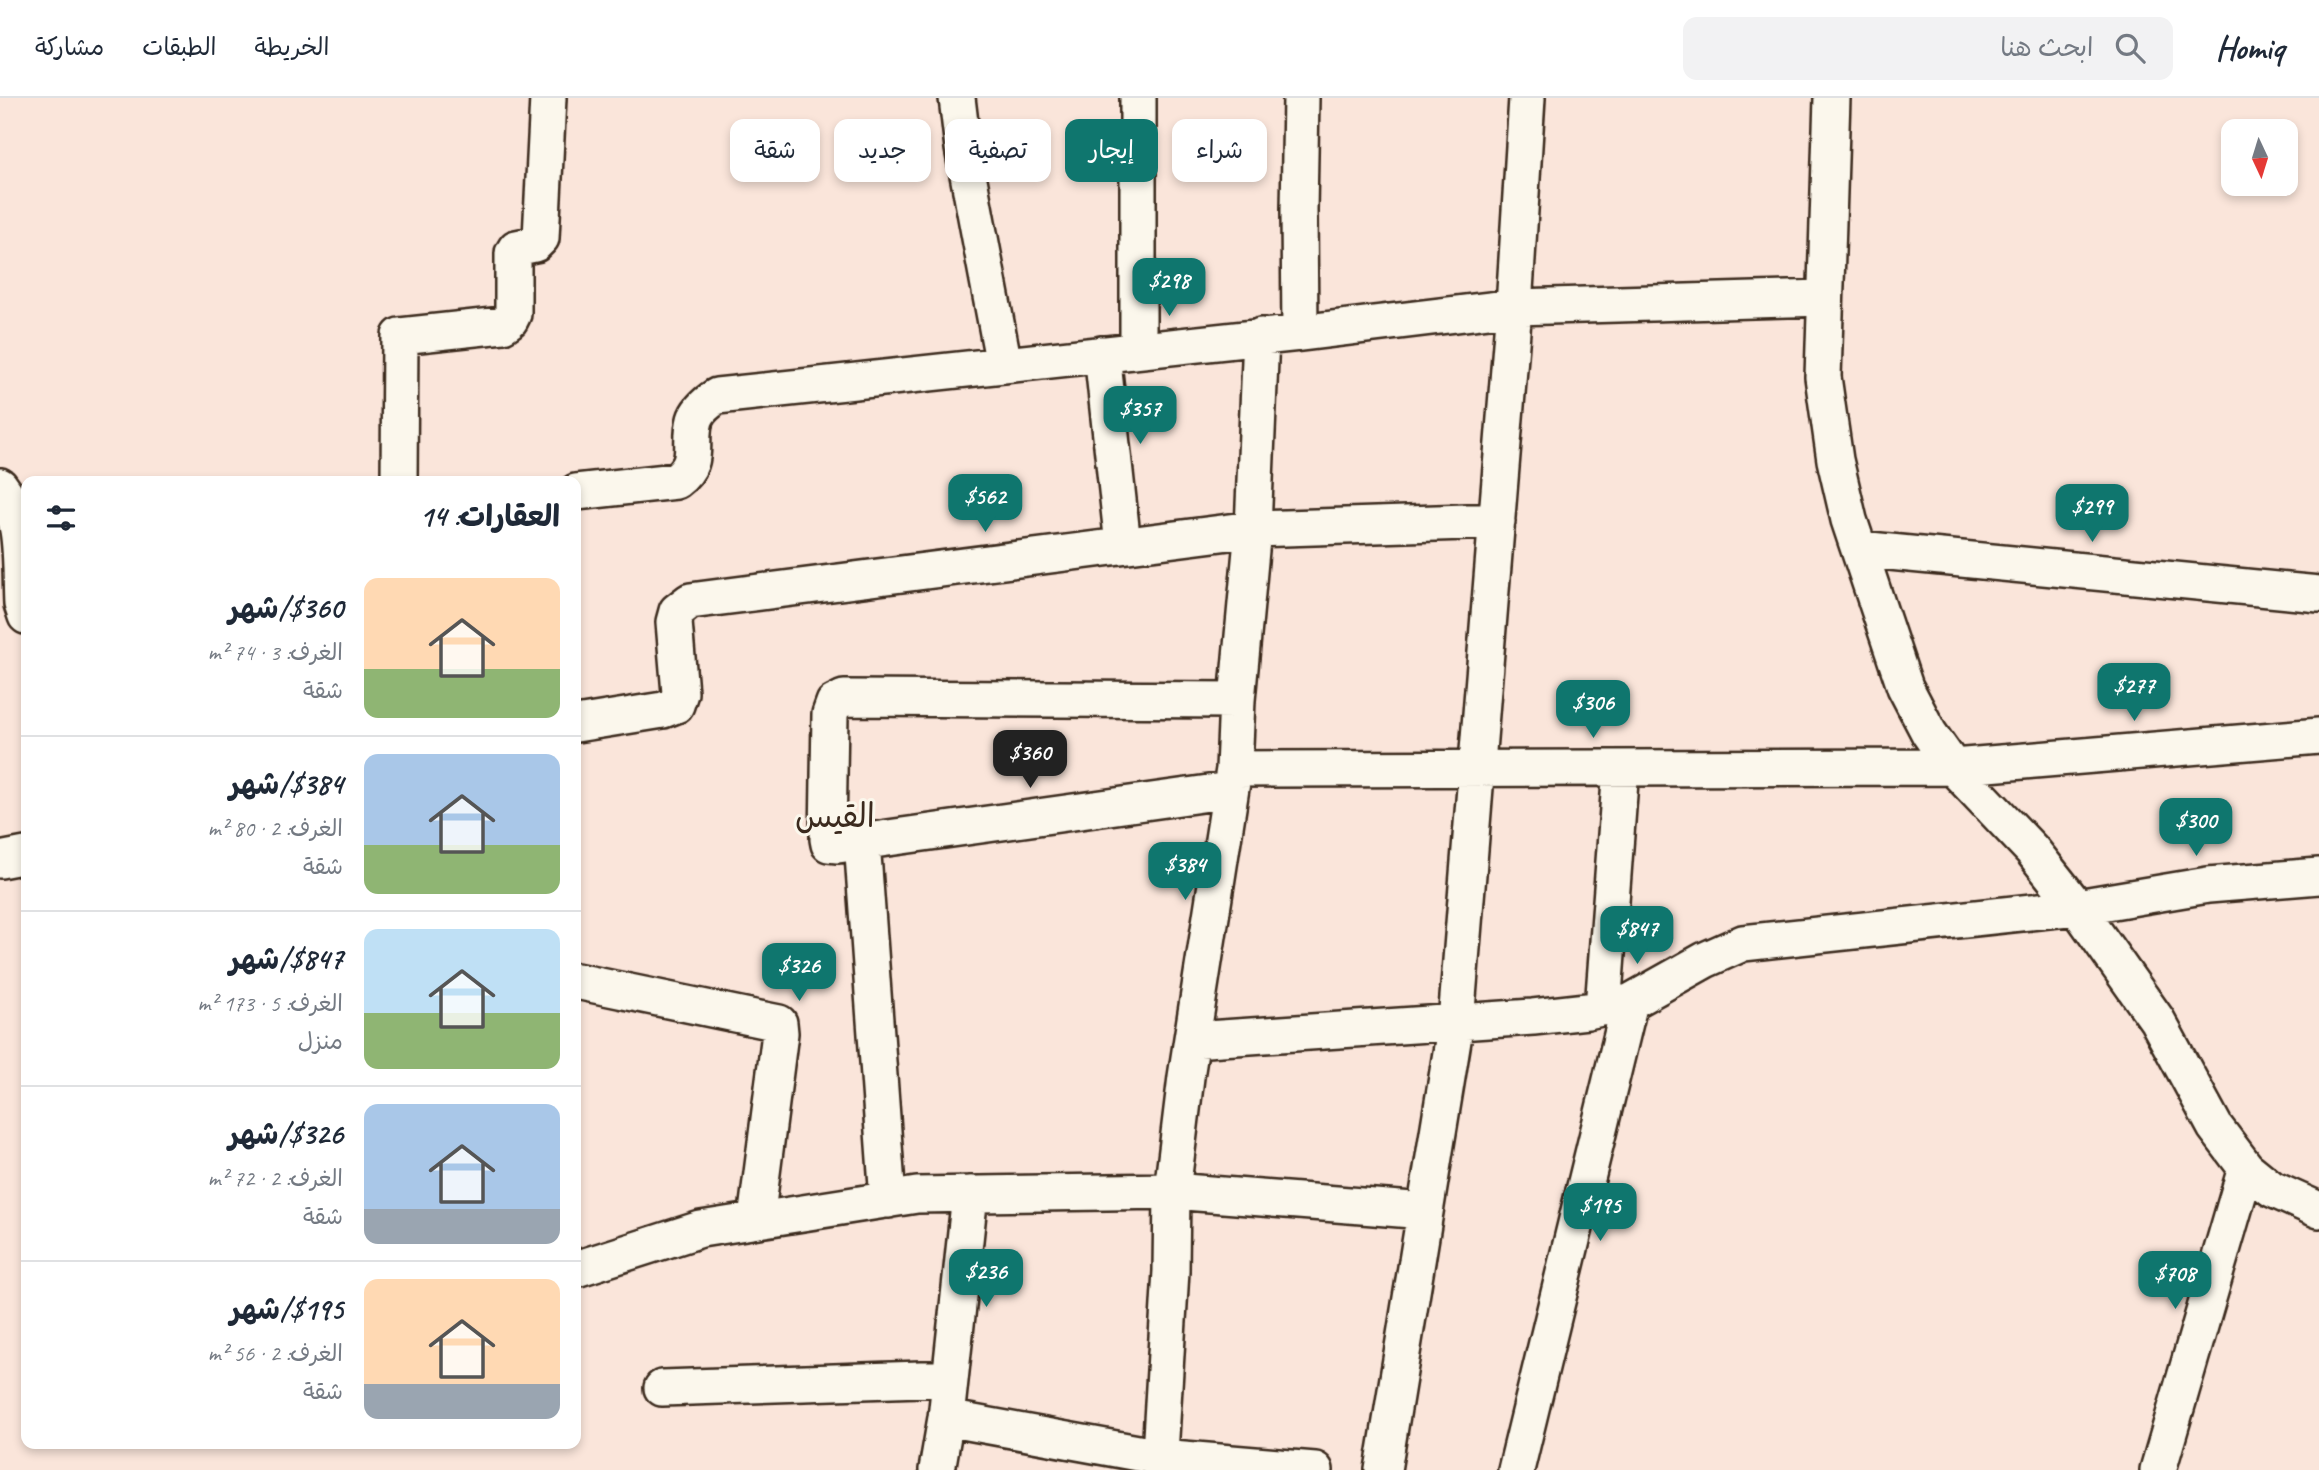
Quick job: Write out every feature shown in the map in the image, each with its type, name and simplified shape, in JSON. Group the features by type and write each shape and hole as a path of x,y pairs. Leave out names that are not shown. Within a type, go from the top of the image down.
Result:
{"street":[{"path":"399,476 400,335 503,325 510,320 513,314 513,253 516,248 535,244 541,238 548,98"},
{"path":"957,98 963,148 1004,365"},
{"path":"1138,98 1138,350"},
{"path":"1300,333 1301,98"},
{"path":"1383,1470 1456,1022 1514,307 1527,98"},
{"path":"1822,100 1825,298 1823,377 1835,460 1849,520 1906,687 1929,733 1953,767 2032,850 2077,907 2157,1020 2215,1128 2246,1168 2272,1189 2319,1210"},
{"path":"581,491 676,481 688,471 695,419 704,406 716,396 1300,333 1514,307 1825,298"},
{"path":"1160,1463 1170,1284 1172,1191 1232,779 1253,529 1261,336"},
{"path":"1102,354 1123,545"},
{"path":"0,486 8,496 16,517 21,590"},
{"path":"581,723 663,710 676,705 680,694 674,622 677,611 690,601 1253,529 1497,521"},
{"path":"1859,549 2319,594"},
{"path":"1237,700 844,698 834,703 830,713 829,844 862,841 1232,779 1477,769 1953,767 2319,736"},
{"path":"1516,1470 1617,1005 1621,768"},
{"path":"862,841 888,1200"},
{"path":"0,860 21,856"},
{"path":"1192,1040 1534,1017 1617,1005 1743,943 2077,907 2208,885 2319,876"},
{"path":"581,982 779,1023 780,1033 756,1220"},
{"path":"2158,1470 2246,1168"},
{"path":"581,1267 701,1229 916,1195 1172,1191 1425,1211"},
{"path":"937,1470 946,1418 970,1194"},
{"path":"662,1388 950,1378"},
{"path":"946,1418 1160,1463 1315,1470"}],"district":[{"name":"القيس","path":"835,815"}]}
